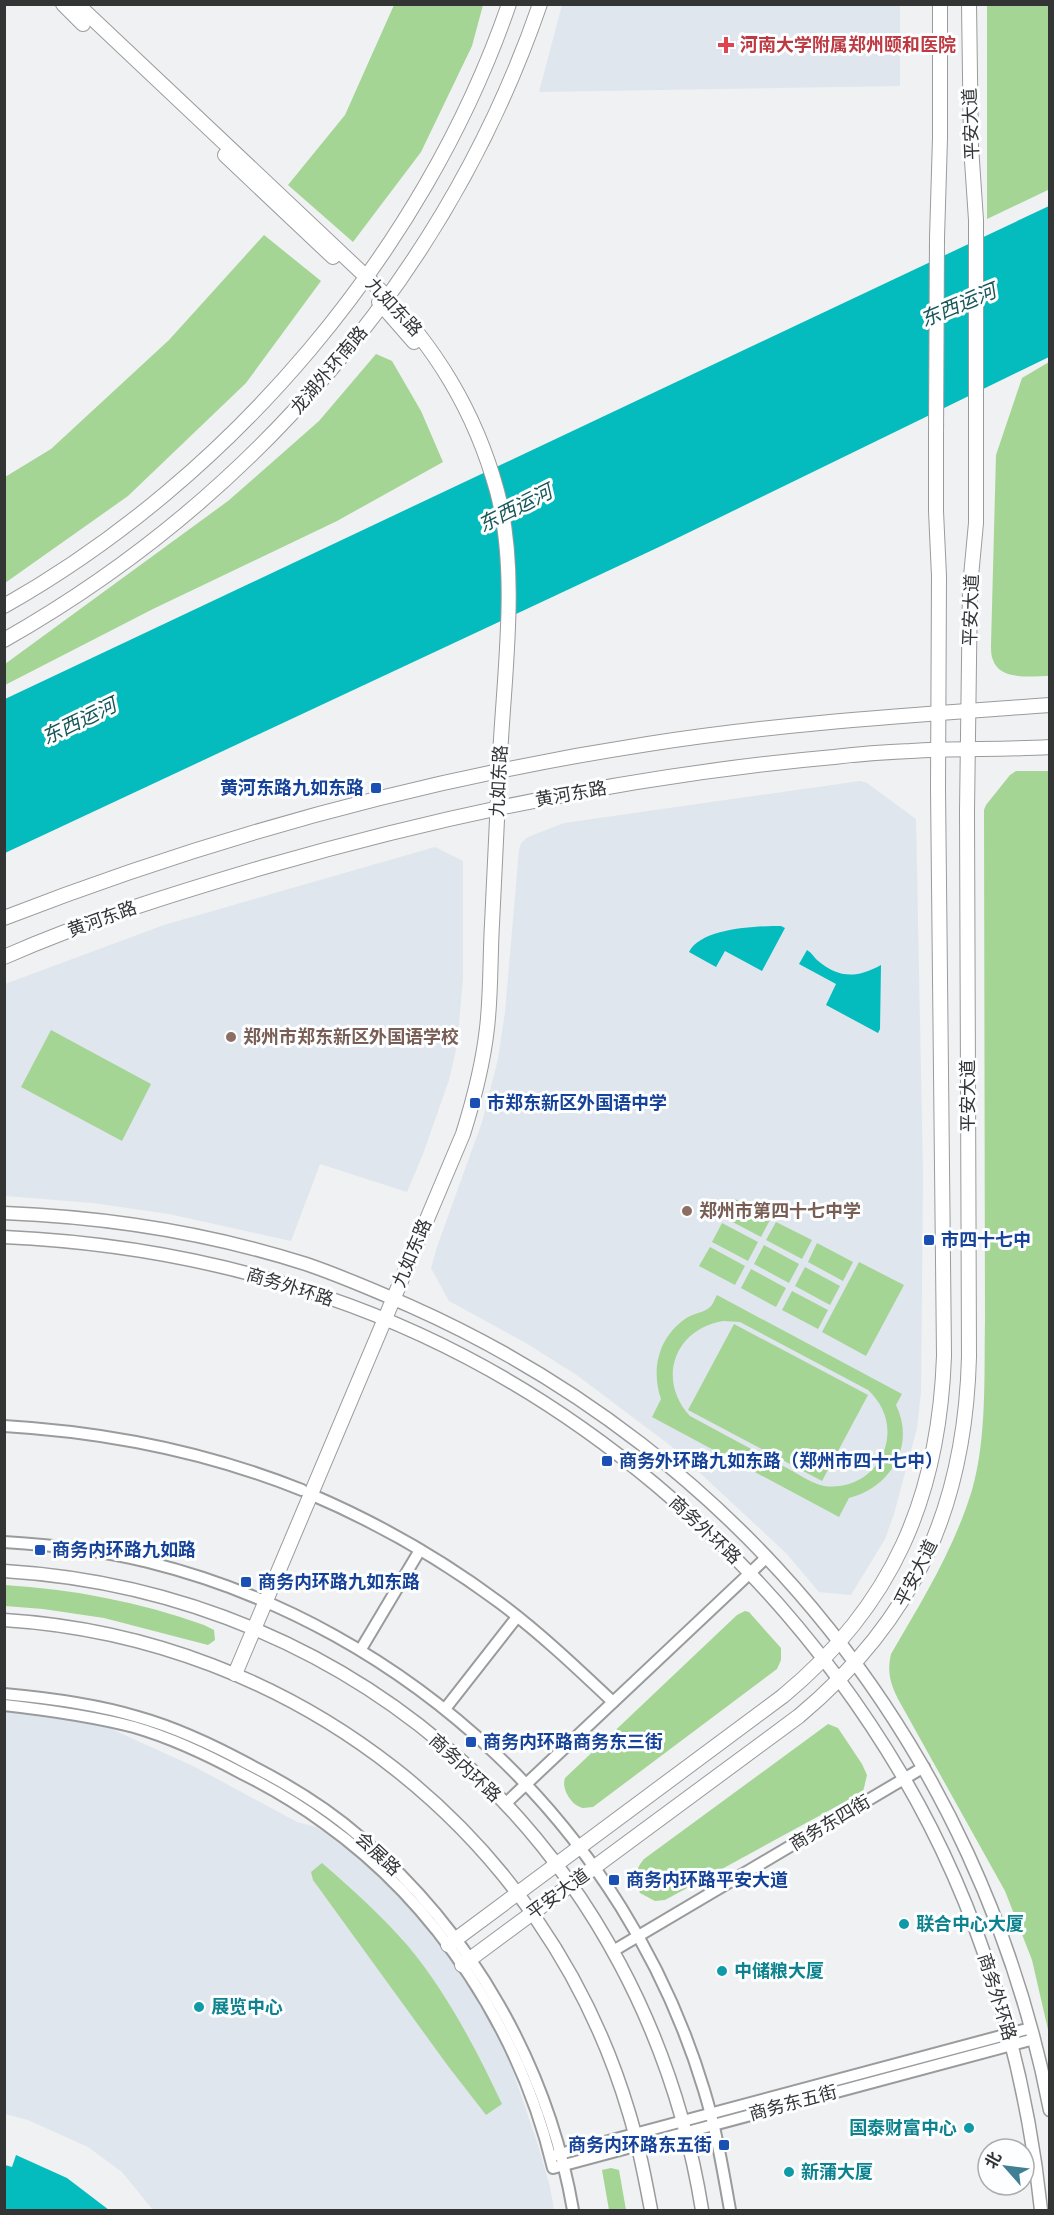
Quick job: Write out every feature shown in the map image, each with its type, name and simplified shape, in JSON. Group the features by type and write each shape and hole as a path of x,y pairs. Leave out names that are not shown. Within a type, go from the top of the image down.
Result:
{"main road":[{"name":"九如东路","path":"63,4 363,280"},
{"name":"九如东路","path":"77,4 385,301 433,368 477,449 488,494 496,544 502,641 478,1025 470,1074 454,1131 389,1297 231,1672"},
{"name":"龙湖外环南路","path":"4,606 112,536 202,461 249,416 305,355 363,280 420,194 470,100 509,4"},
{"name":"龙湖外环南路","path":"4,640 45,617 129,560 222,483 255,453 356,340 407,271 446,209 509,83 540,4"},
{"name":"平安大道","path":"452,1942 783,1696 824,1660 872,1602 907,1537 930,1472 940,1414 944,1356 938,750 939,576 936,511 940,4"},
{"name":"平安大道","path":"466,1962 799,1716 839,1681 893,1616 930,1547 944,1513 963,1437 969,1357 968,711 970,587 976,523 976,220 971,146 969,4"},
{"name":"黄河东路","path":"4,918 185,853 392,795 494,771 694,737 819,722 1050,705"},
{"name":"黄河东路","path":"4,957 64,933 196,887 401,829 493,808 688,774 832,757 938,750 1050,747"}],"street":[{"name":"商务外环路","path":"4,1213 67,1216 120,1223 216,1241 307,1265 437,1318 493,1347 589,1405 678,1473 767,1557 799,1592 872,1684 924,1767 960,1839 995,1919 1025,2004 1050,2110"},
{"name":"商务外环路","path":"4,1237 96,1245 200,1262 300,1288 380,1318 482,1367 576,1424 663,1491 750,1573 782,1607 863,1713 904,1779 944,1858 974,1927 1010,2040 1035,2155 1041,2211"},
{"path":"4,1426 87,1433 136,1441 234,1465 306,1492 420,1550 456,1572 517,1617 614,1702"},
{"path":"4,1542 82,1549 148,1562 203,1578 283,1608 384,1664 479,1737 553,1812 595,1867 639,1937 681,2025 704,2090 730,2211"},
{"path":"361,1650 420,1550"},
{"path":"505,1804 767,1557"},
{"name":"商务内环路","path":"4,1571 88,1580 141,1590 203,1609 250,1627 307,1653 368,1688 453,1753 531,1832 571,1884 613,1952 654,2036 676,2098 702,2211"},
{"path":"445,1709 517,1617"},
{"path":"4,1620 80,1628 129,1638 231,1672 316,1714 341,1729 389,1764 451,1819 494,1864 532,1913 570,1976 594,2023 621,2088 636,2139 651,2211"},
{"name":"会展路","path":"4,1694 48,1698 139,1717 190,1736 266,1773 315,1803 359,1835 398,1872 466,1962 525,2078 557,2161 573,2211"},
{"name":"会展路","path":"4,1705 46,1709 135,1728 186,1747 252,1779 301,1807 352,1844 452,1942"},
{"name":"商务东四街","path":"613,1952 924,1767"},
{"name":"商务东五街","path":"557,2161 1032,2034"}],"shaded area":[{"name":"河南大学附属郑州颐和医院","path":"562,5 900,5 900,86 539,92"},
{"name":"郑州市第四十七中学","path":"860,781 867,783 916,819 923,1175 921,1392 917,1428 894,1514 885,1539 851,1595 819,1592 786,1553 671,1446 578,1376 526,1343 449,1301 431,1268 482,1122 498,1059 505,1012 521,843 528,837 564,823"},
{"name":"郑州市郑东新区外国语学校","path":"435,847 463,861 463,979 457,1045 449,1080 407,1192 320,1164 291,1241 169,1214 93,1203 5,1196 5,984 164,925"},
{"name":"展览中心","path":"5,1711 109,1728 195,1767 297,1822 316,1827 362,1860 392,1888 427,1929 467,1983 490,2023 510,2063 538,2145 554,2210 153,2210 122,2172 88,2147 28,2120 5,2114"}],"green space":[{"path":"394,5 483,5 472,46 421,152 353,242 288,185 345,115"},
{"path":"987,5 1049,5 1050,189 987,219"},
{"path":"264,235 321,281 246,383 128,496 5,583 5,477 51,449 169,340"},
{"path":"376,354 392,361 421,411 443,462 337,521 153,609 5,685 5,664 228,501 319,421"},
{"path":"1049,362 1049,676 1017,676 997,667 991,653 996,455 1022,378"},
{"path":"1016,771 1050,771 1049,2034 1032,1960 1005,1891 898,1699 889,1672 891,1654 936,1574 965,1512 980,1450 984,1406 985,1321 984,810 1010,775"},
{"path":"51,1030 151,1084 122,1141 21,1087"},
{"path":"735,1199 771,1218 761,1237 725,1218"},
{"path":"776,1222 812,1240 802,1259 766,1240"},
{"path":"722,1223 758,1242 748,1261 712,1242"},
{"path":"817,1243 853,1262 843,1281 808,1262"},
{"path":"764,1245 799,1264 789,1283 754,1264"},
{"path":"710,1247 745,1266 735,1285 699,1266"},
{"path":"859,1262 904,1285 866,1356 822,1332"},
{"path":"805,1267 840,1286 830,1305 795,1286"},
{"path":"751,1269 786,1288 776,1307 741,1288"},
{"path":"792,1291 828,1310 818,1329 782,1310"},
{"path":"717,1295 902,1394 896,1405 903,1435 901,1450 895,1463 876,1485 864,1493 849,1498 839,1517 652,1417 661,1399 657,1366 668,1335 688,1317 708,1309","holes":["723,1321 740,1322 868,1390 873,1395 882,1408 887,1436 883,1454 878,1463 864,1477 845,1485 819,1485 690,1416 680,1402 674,1387 673,1372 682,1345 706,1326"]},
{"path":"734,1324 868,1395 822,1481 688,1410"},
{"path":"4,1585 80,1593 130,1603 204,1625 214,1630 215,1640 208,1645 104,1618 5,1606"},
{"path":"745,1611 749,1612 781,1648 781,1660 777,1669 593,1807 583,1808 575,1804 564,1787 565,1778 737,1615"},
{"path":"828,1724 838,1728 862,1764 867,1775 863,1792 665,1900 655,1901 640,1893 636,1875 644,1859"},
{"path":"322,1863 388,1924 422,1964 460,2022 502,2104 486,2115 448,2066 313,1880 311,1872"},
{"path":"611,2168 619,2170 626,2210 609,2210 602,2170"}],"water":[{"name":"东西运河","path":"1049,206 1049,357 659,547 5,853 5,699"},
{"path":"781,926 785,928 762,971 725,951 716,967 689,952 695,944 717,933 745,928"},
{"path":"807,950 825,966 841,973 856,974 881,965 880,1029 878,1033 826,1005 836,984 799,964"},
{"path":"16,2155 67,2178 109,2210 5,2210 5,2165 12,2167"}],"place":[{"name":"河南大学附属郑州颐和医院","path":"726,45"},
{"name":"黄河东路九如东路","path":"376,788"},
{"name":"郑州市郑东新区外国语学校","path":"231,1037"},
{"name":"市郑东新区外国语中学","path":"475,1103"},
{"name":"郑州市第四十七中学","path":"687,1211"},
{"name":"市四十七中","path":"929,1240"},
{"name":"商务外环路九如东路（郑州市四十七中）","path":"607,1461"},
{"name":"商务内环路九如路","path":"40,1550"},
{"name":"商务内环路九如东路","path":"246,1582"},
{"name":"商务内环路商务东三街","path":"471,1742"},
{"name":"商务内环路平安大道","path":"614,1880"},
{"name":"联合中心大厦","path":"904,1924"},
{"name":"中储粮大厦","path":"722,1971"},
{"name":"展览中心","path":"199,2007"},
{"name":"国泰财富中心","path":"969,2128"},
{"name":"商务内环路东五街","path":"724,2145"},
{"name":"新蒲大厦","path":"789,2172"}]}
